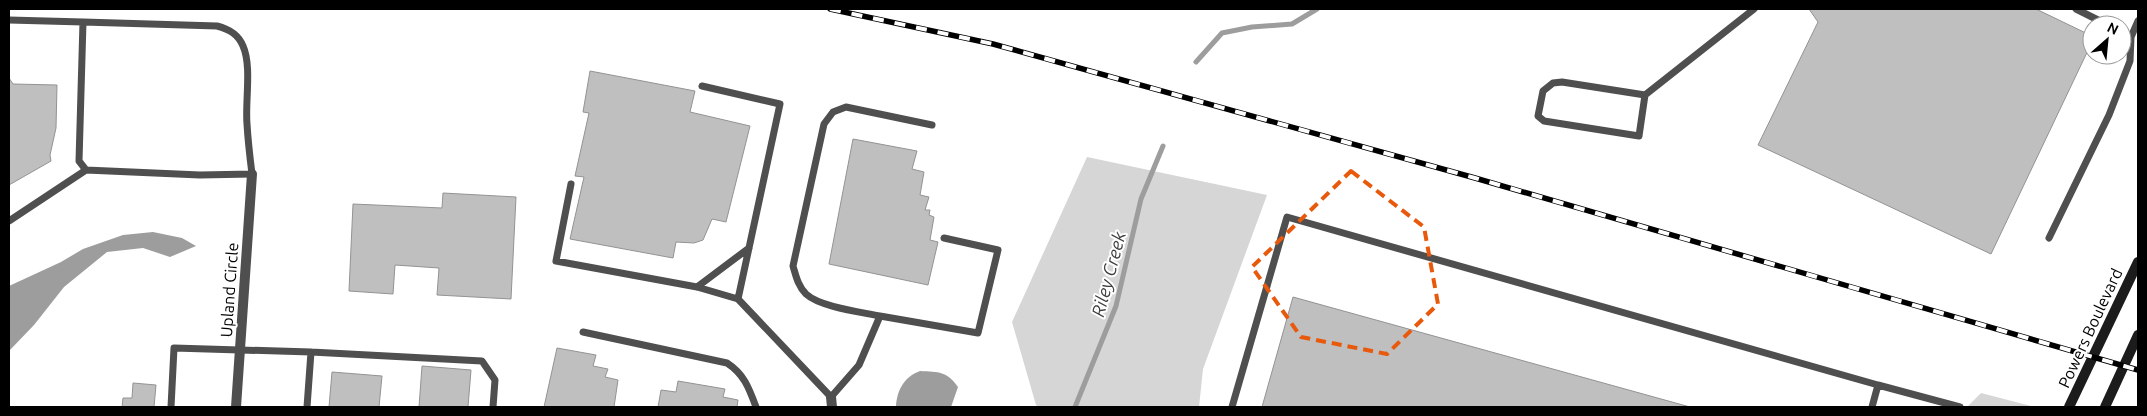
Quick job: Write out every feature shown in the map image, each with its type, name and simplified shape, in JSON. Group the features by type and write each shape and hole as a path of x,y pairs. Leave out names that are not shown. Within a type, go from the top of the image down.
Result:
{"main road":[{"name":"Powers Boulevard","path":"2069,407 2138,262"},
{"path":"2105,407 2138,335"}],"street":[{"name":"Upland Circle","path":"236,407 252,174"}],"lane":[{"path":"1645,95 1562,82 1553,83 1543,91 1538,116 1544,121 1639,136 1645,95 1754,9"},
{"path":"2076,9 2088,15"},
{"path":"9,20 217,26 228,29 237,36 244,47 246,58 247,123 252,174 200,175 86,170 9,221"},
{"path":"2132,35 2138,21"},
{"path":"84,22 79,160 86,170"},
{"path":"2048,238 2109,115 2128,65"},
{"path":"702,86 780,104 738,299"},
{"path":"932,125 846,107 833,112 824,124 793,266 798,284 806,294 817,301 880,316 978,333 998,250 944,238"},
{"path":"571,184 556,261 697,287 738,299 831,402 859,365 880,316"},
{"path":"1232,407 1287,217 1960,407"},
{"path":"697,287 749,248"},
{"path":"582,332 727,363 739,371 749,388 756,407"},
{"path":"171,407 174,348 240,349 482,361 495,380 493,407"},
{"path":"307,407 311,352"},
{"path":"1872,407 1878,385"}],"highlighted area":[{"path":"1351,171 1424,227 1438,304 1387,354 1301,337 1252,267"}],"shaded area":[{"path":"1087,157 1267,195 1203,369 1199,407 1039,407 1036,405 1012,322"},
{"path":"153,232 182,238 196,246 170,257 143,248 107,252 64,287 34,325 9,351 9,286 61,262 83,249 123,235"},
{"path":"920,371 942,373 954,382 958,387 951,407 896,407 902,385"},
{"path":"1981,393 2031,406 1967,407"}],"building":[{"path":"1809,9 2036,9 2082,31 2082,63 1991,254 1758,145 1818,22"},
{"path":"590,71 695,91 690,112 750,126 726,222 712,219 703,240 694,243 676,242 673,258 570,239 584,177 575,176 589,113 583,112"},
{"path":"9,78 13,84 57,85 56,128 50,155 51,161 9,185"},
{"path":"853,139 917,151 912,169 924,172 920,195 929,197 925,210 930,210 929,215 934,217 930,240 938,242 928,285 829,264"},
{"path":"443,193 516,197 511,299 437,295 439,268 395,265 393,294 349,291 353,204 442,208"},
{"path":"1293,297 1690,407 1262,407"},
{"path":"557,348 596,355 593,366 608,369 605,377 618,380 614,407 544,407"},
{"path":"422,366 471,370 468,407 419,407"},
{"path":"332,372 382,376 379,407 329,407"},
{"path":"678,381 725,389 723,397 738,400 737,407 658,407 661,390 676,392"},
{"path":"133,383 156,385 154,407 122,407 123,398 132,398"}],"waterway":[{"name":"Riley Creek","path":"1196,62 1222,33 1252,27 1292,24 1317,9"},
{"name":"Riley Creek","path":"1075,407 1116,306 1141,199 1163,146"}],"railway":[{"path":"830,9 993,44 1475,178 2138,370"}]}
